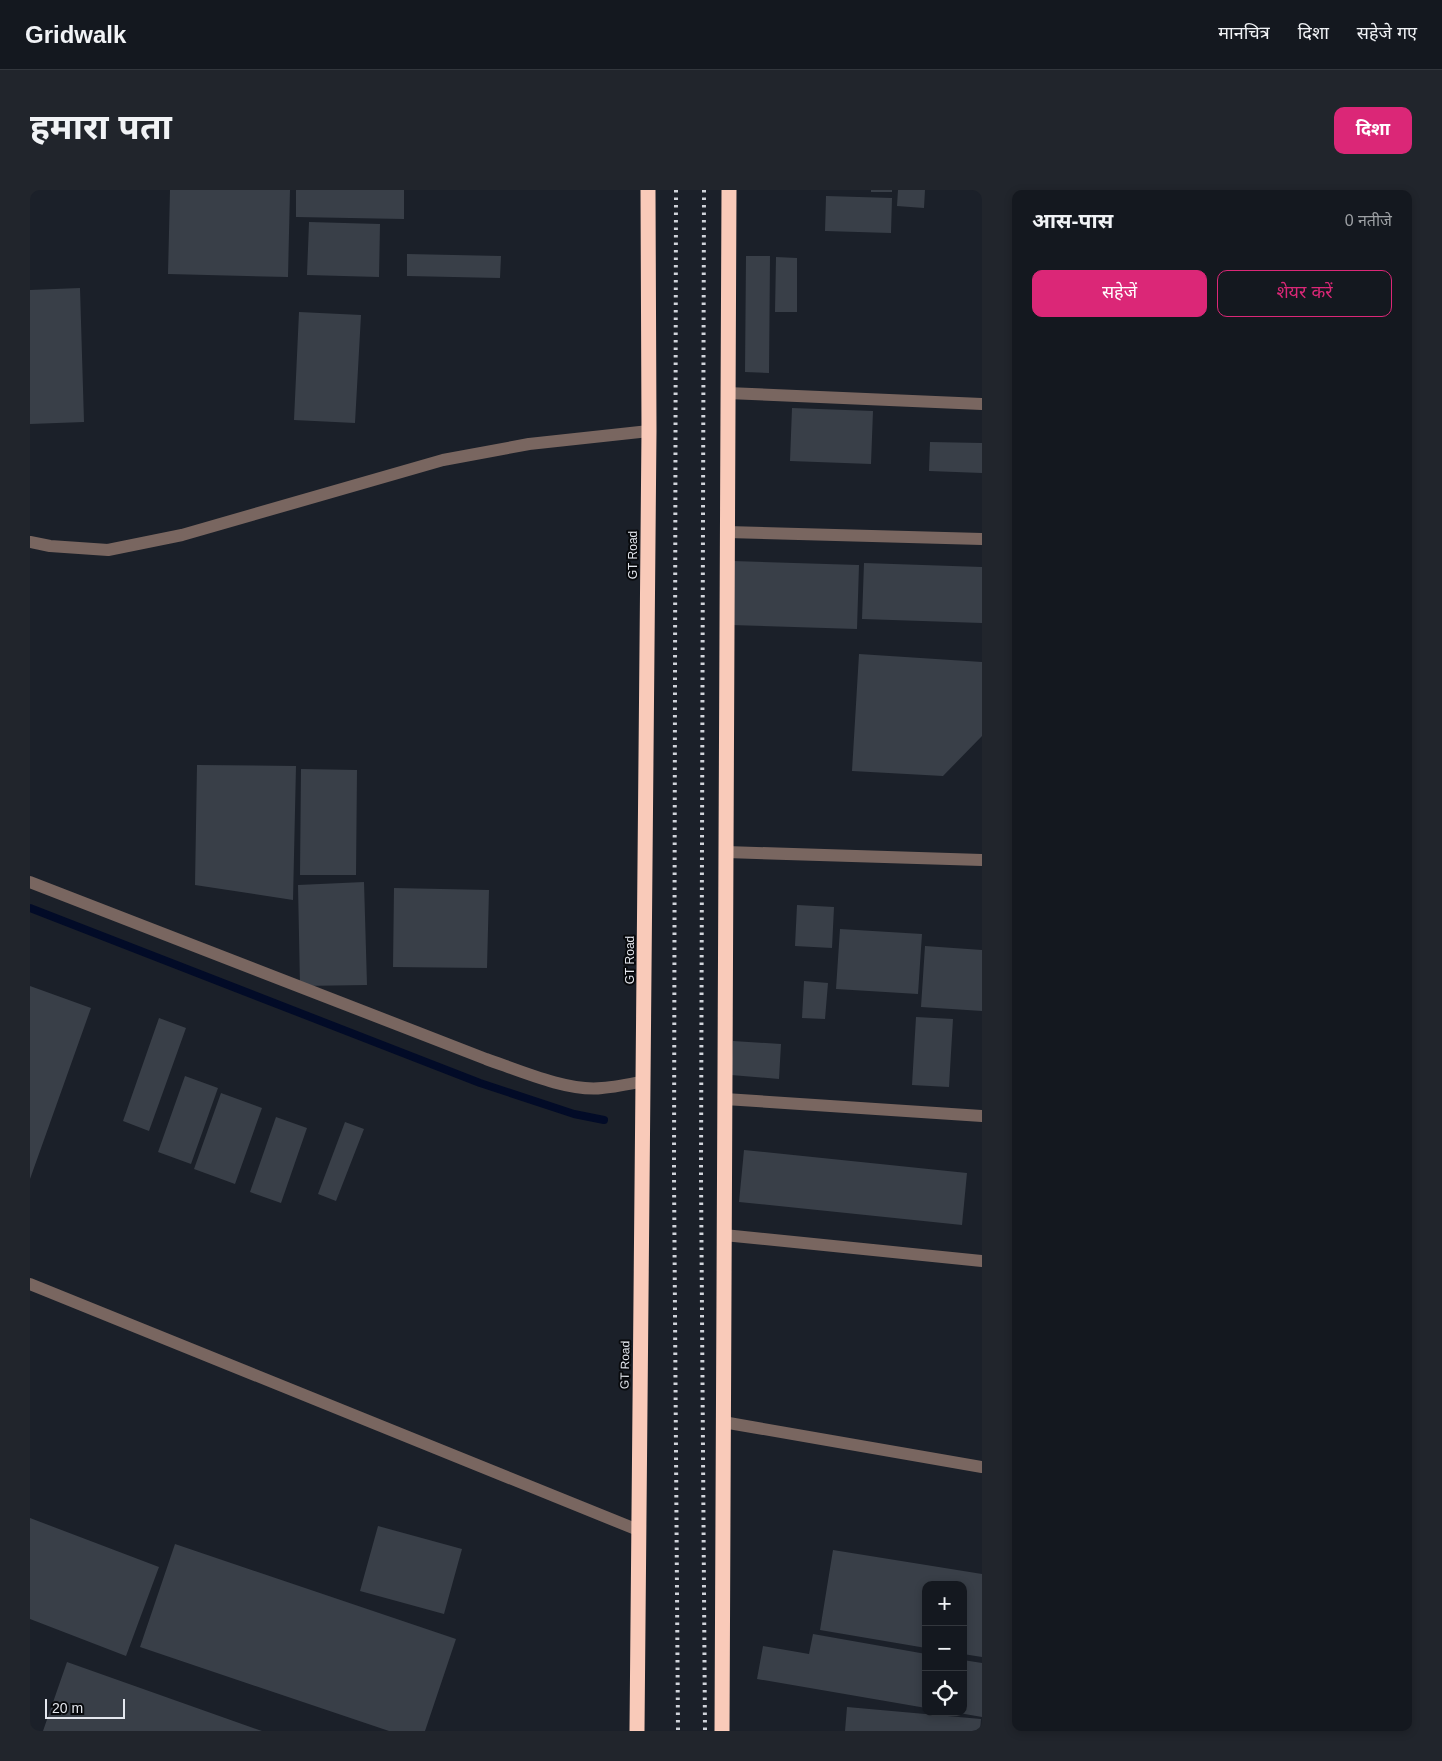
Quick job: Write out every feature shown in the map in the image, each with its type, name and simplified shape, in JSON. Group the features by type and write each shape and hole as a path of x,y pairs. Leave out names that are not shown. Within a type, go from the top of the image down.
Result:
{"highway":[{"name":"GT Road","path":"637,1731 649,431 648,190"},
{"path":"722,1731 728,190"}],"street":[{"path":"727,393 982,404"},
{"path":"30,542 50,546 108,550 182,535 443,460 528,444 649,431"},
{"path":"728,532 982,539"},
{"path":"726,852 982,860"},
{"path":"30,882 486,1059 552,1081 582,1088 601,1089 644,1081"},
{"path":"725,1099 982,1116"},
{"path":"724,1235 982,1261"},
{"path":"30,1284 638,1530"},
{"path":"723,1422 982,1467"}],"building":[{"path":"170,190 290,190 288,277 168,274"},
{"path":"296,190 404,190 404,219 296,217"},
{"path":"871,190 892,190 892,192 871,192"},
{"path":"898,190 925,190 924,208 897,206"},
{"path":"826,196 892,198 891,233 825,231"},
{"path":"309,222 380,224 379,277 307,275"},
{"path":"407,254 501,256 500,278 407,276"},
{"path":"746,256 770,256 769,373 745,372"},
{"path":"776,257 797,258 797,312 775,312"},
{"path":"80,288 84,422 30,424 30,290"},
{"path":"299,312 361,315 355,423 294,420"},
{"path":"792,408 873,411 871,464 790,461"},
{"path":"930,442 982,443 982,473 929,471"},
{"path":"733,561 859,565 857,629 731,625"},
{"path":"864,563 982,567 982,623 862,619"},
{"path":"859,654 982,662 982,736 943,776 852,771"},
{"path":"197,765 296,766 293,900 195,885"},
{"path":"301,769 357,770 356,875 300,875"},
{"path":"364,882 367,985 300,986 298,885"},
{"path":"394,888 489,890 487,968 393,967"},
{"path":"797,905 834,907 832,948 795,946"},
{"path":"840,929 922,934 918,994 836,989"},
{"path":"925,946 982,950 982,1011 921,1007"},
{"path":"804,981 828,983 825,1019 802,1018"},
{"path":"30,986 91,1008 30,1179"},
{"path":"916,1017 953,1019 949,1087 912,1085"},
{"path":"159,1018 186,1028 149,1131 123,1121"},
{"path":"733,1041 781,1044 779,1079 731,1075"},
{"path":"185,1076 218,1088 191,1164 158,1152"},
{"path":"221,1093 262,1108 235,1184 194,1169"},
{"path":"276,1117 307,1128 281,1203 250,1192"},
{"path":"345,1122 364,1129 336,1201 318,1194"},
{"path":"744,1150 967,1173 962,1225 739,1202"},
{"path":"30,1518 159,1567 126,1656 30,1619"},
{"path":"378,1526 462,1549 444,1614 360,1591"},
{"path":"175,1544 456,1639 425,1731 389,1731 140,1647"},
{"path":"833,1550 982,1574 982,1657 967,1655 967,1581 922,1581 922,1647 820,1630"},
{"path":"813,1634 922,1653 922,1707 757,1679 763,1646 809,1654"},
{"path":"967,1661 982,1663 982,1717 967,1714"},
{"path":"67,1662 262,1731 43,1731"},
{"path":"847,1707 922,1714 922,1716 981,1719 980,1731 845,1731"}],"waterway":[{"path":"30,908 480,1083 574,1114 604,1120"}],"railway":[{"path":"676,190 674,1174 678,1731"},
{"path":"704,190 701,1174 705,1731"}]}
